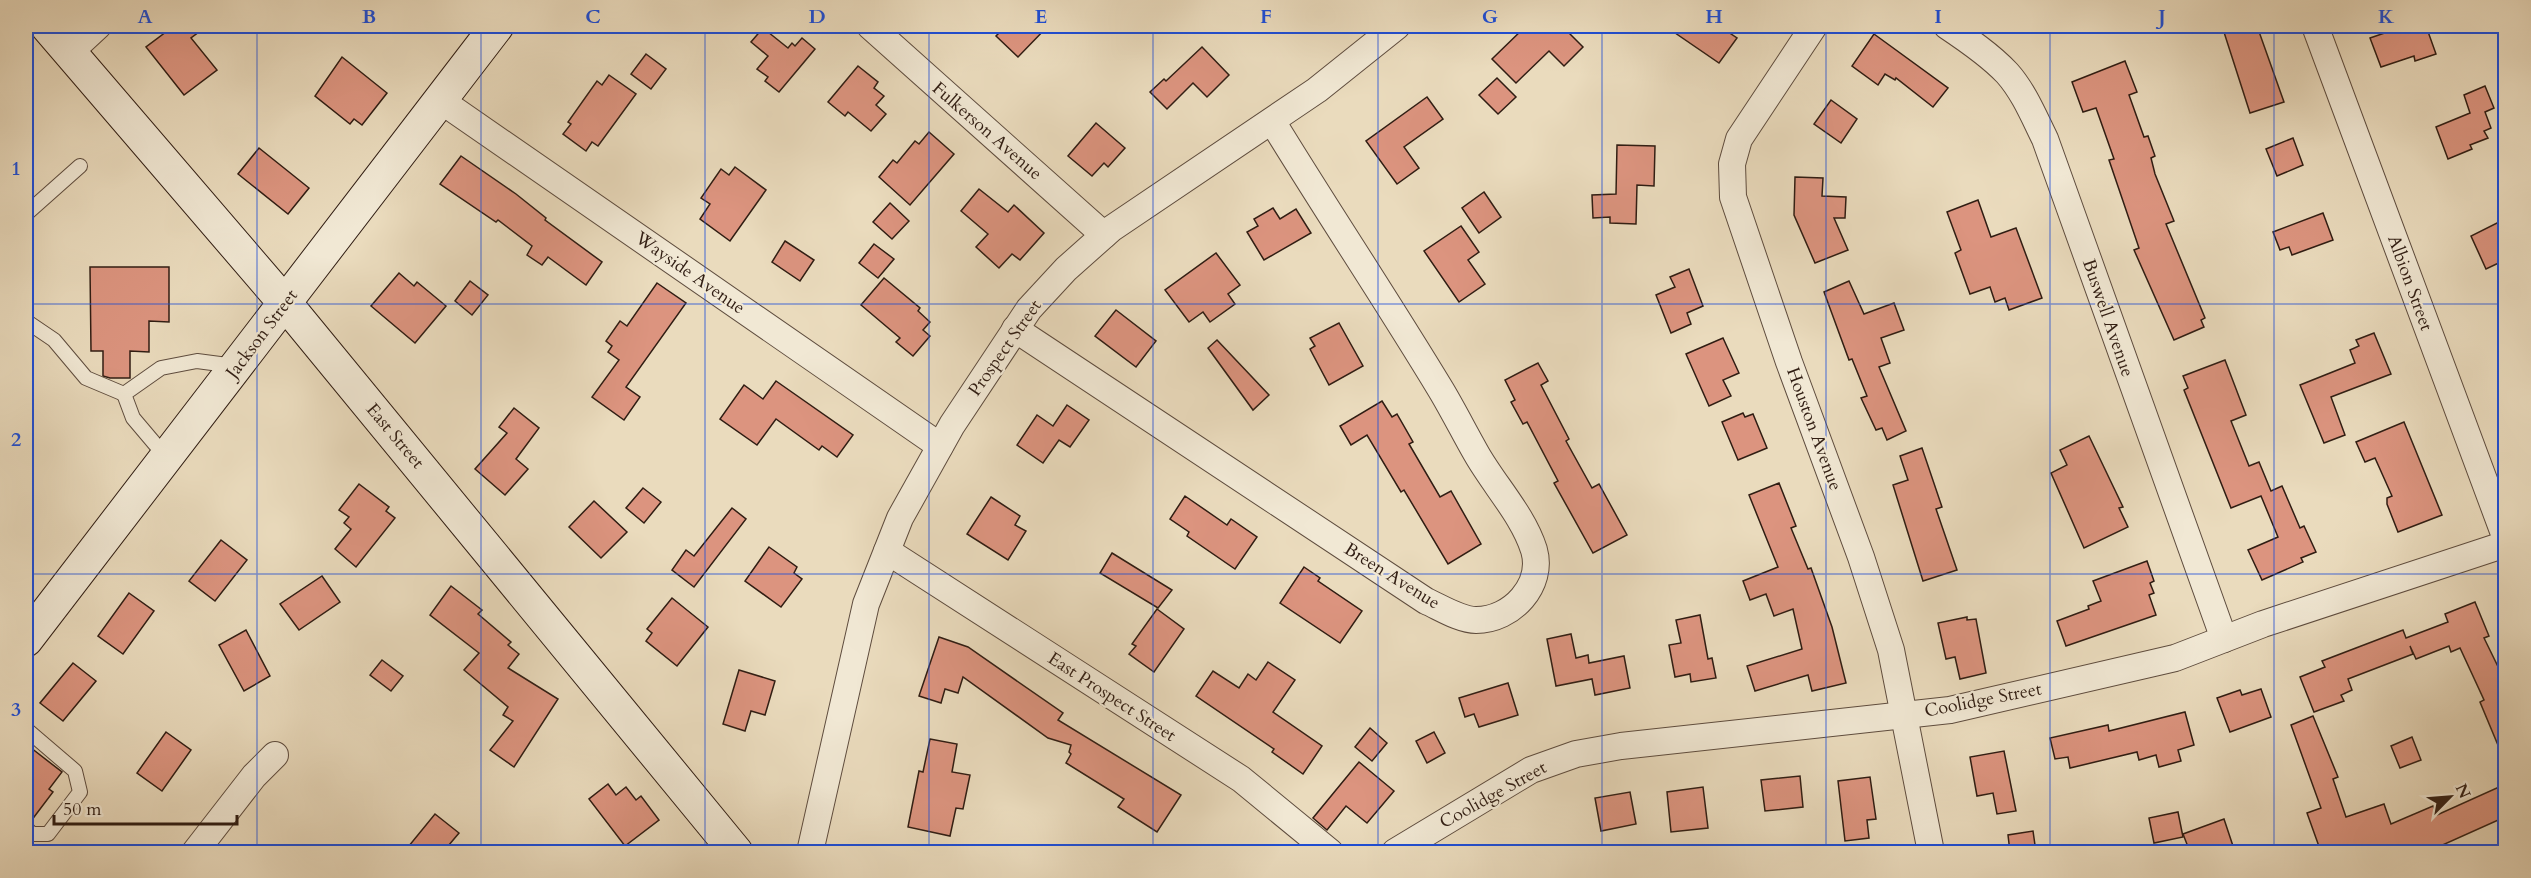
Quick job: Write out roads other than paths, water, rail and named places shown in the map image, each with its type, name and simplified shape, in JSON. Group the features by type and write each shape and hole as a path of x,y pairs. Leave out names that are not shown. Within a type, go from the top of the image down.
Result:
{"main road":[{"name":"East Street","path":"47,26 285,303 736,852"},
{"name":"Jackson Street","path":"26,640 497,26"}],"street":[{"path":"70,52 98,26"},
{"name":"Fulkerson Avenue","path":"870,26 1104,235"},
{"name":"Prospect Street","path":"810,852 866,604 887,551 904,509 939,446 1029,309 1065,270 1104,235 1317,90 1397,26"},
{"name":"Houston Avenue","path":"1814,26 1739,139 1732,164 1733,197 1789,362 1861,557 1891,650 1906,714 1931,852"},
{"name":"Buswell Avenue","path":"1947,26 1980,49 2007,74 2030,107 2045,139 2224,639"},
{"name":"Albion Street","path":"2315,26 2505,542"},
{"name":"Wayside Avenue","path":"440,100 939,446"},
{"name":"Breen Avenue","path":"1015,329 1426,601 1476,620 1501,615 1518,603 1532,586 1537,569 1534,551 1526,532 1477,455 1441,390 1272,121"},
{"name":"Coolidge Street","path":"1395,852 1531,770 1576,754 1621,746 1950,710 2095,677 2175,658 2505,542"},
{"name":"East Prospect Street","path":"887,551 1242,779 1330,852"},
{"path":"195,852 254,776 275,755"}],"lane":[{"path":"26,214 80,166"},
{"path":"26,321 54,340 86,378 124,394 133,417 167,457"},
{"path":"124,394 161,368 197,361 237,366"},
{"path":"26,729 75,771 80,792 48,834 32,834 26,828"}]}
